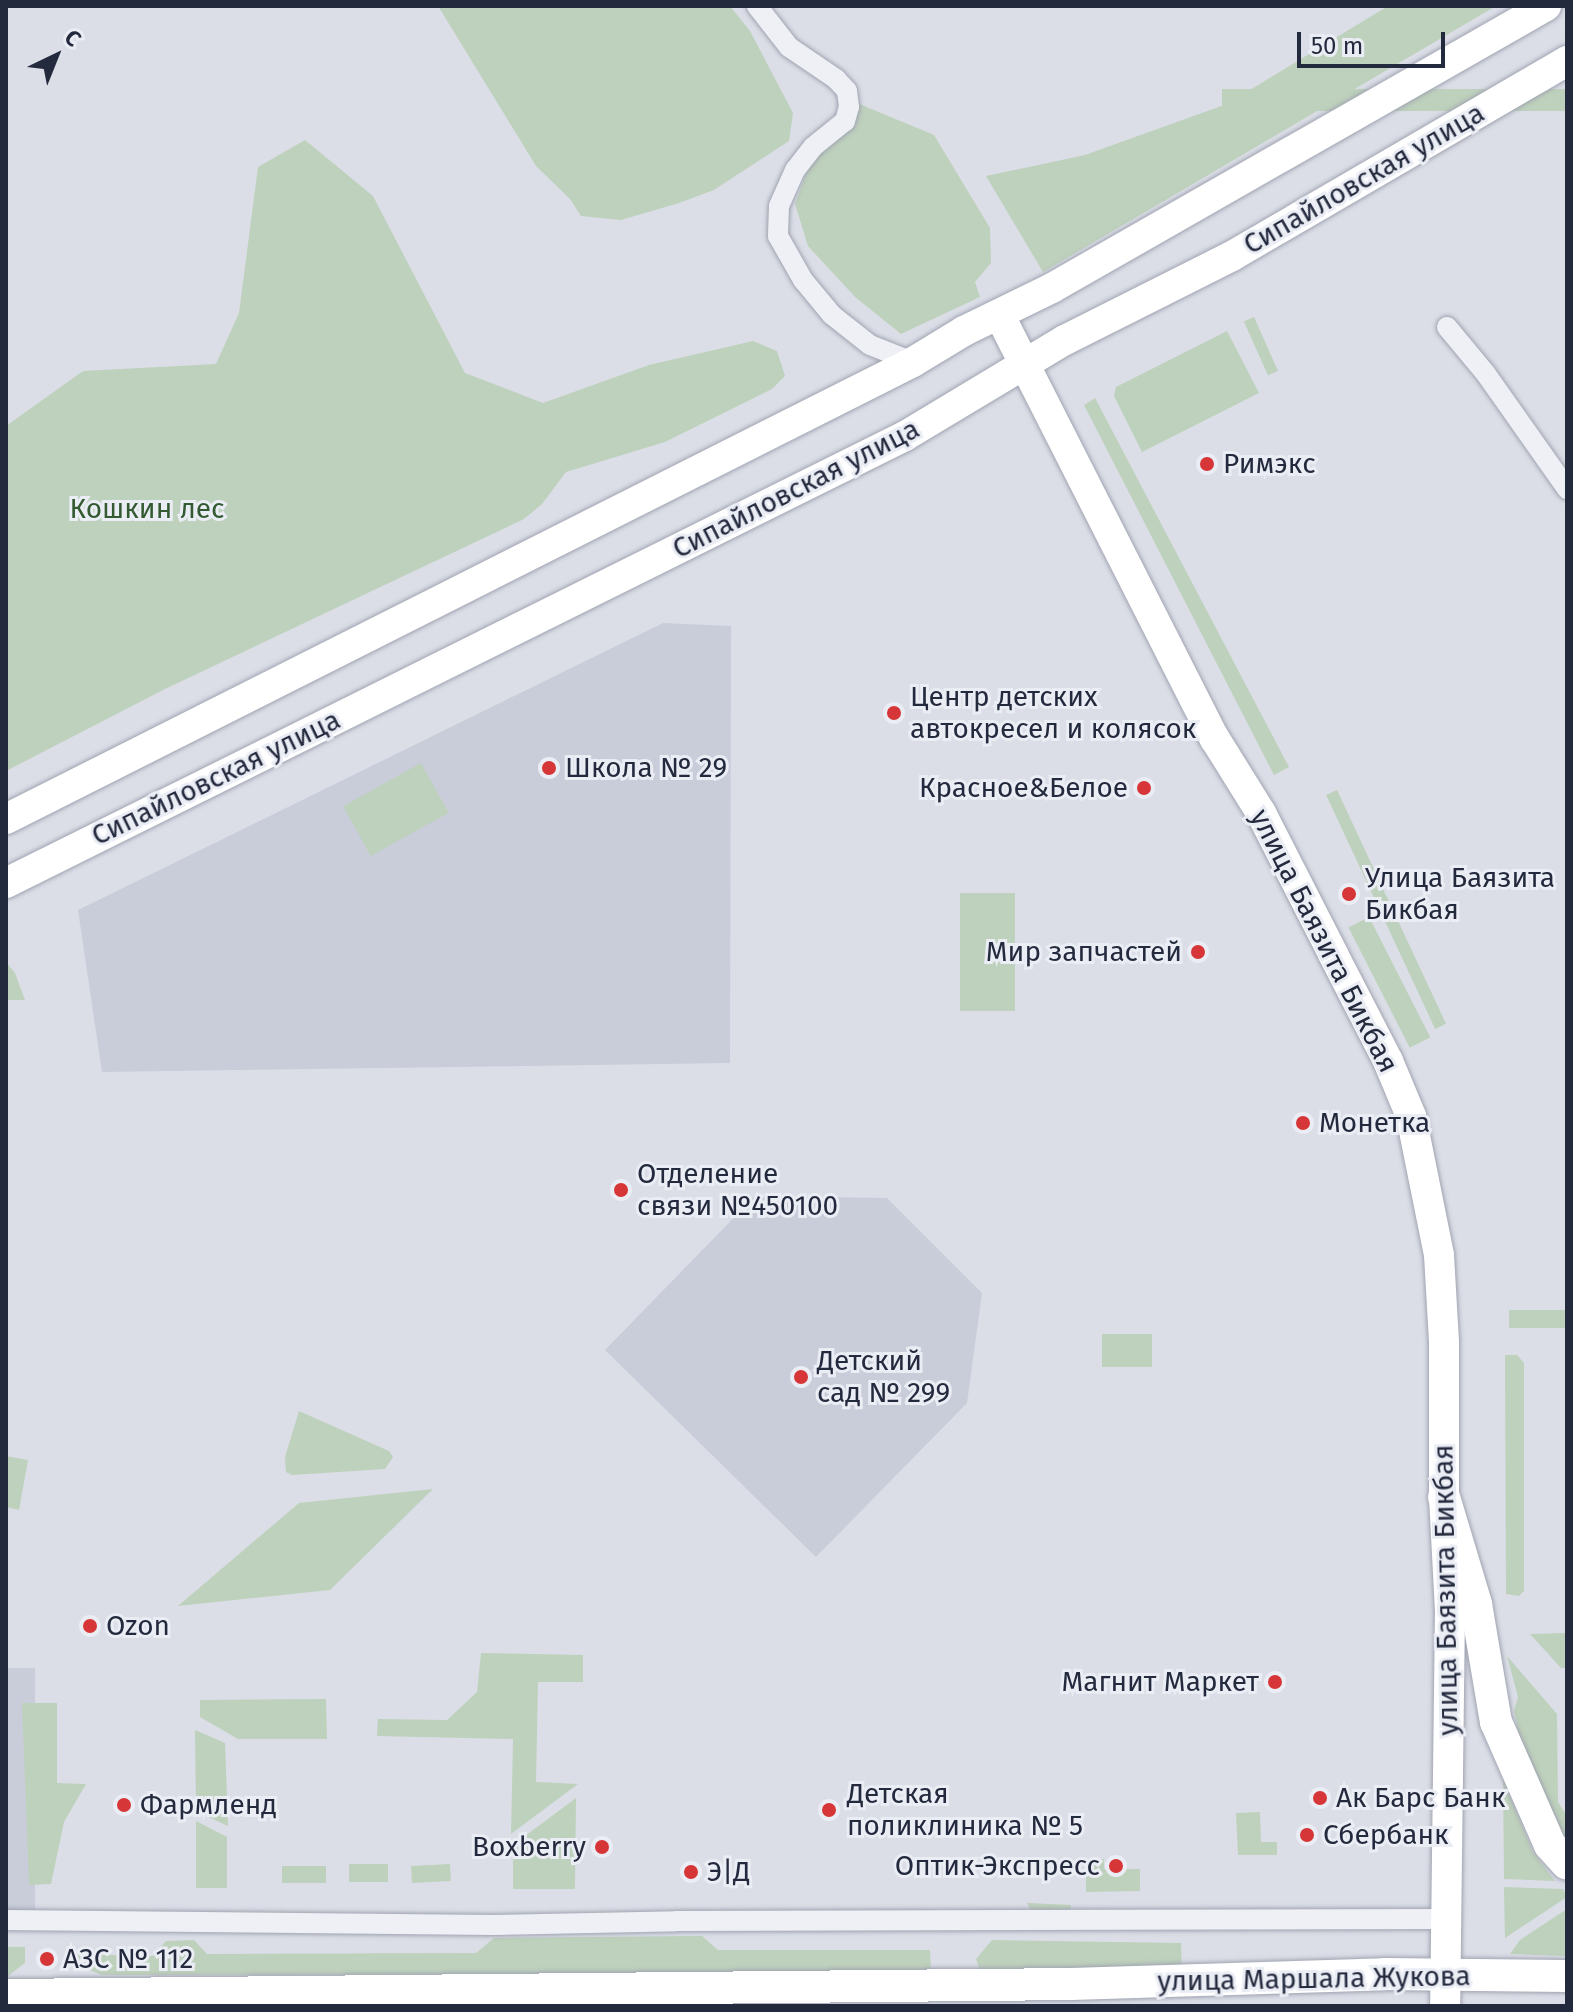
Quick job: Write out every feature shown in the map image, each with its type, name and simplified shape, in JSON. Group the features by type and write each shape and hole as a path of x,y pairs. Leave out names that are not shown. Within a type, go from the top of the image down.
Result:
{"main road":[{"name":"Сипайловская улица","path":"6,819 913,362 964,331 1000,316 1546,6"},
{"name":"Сипайловская улица","path":"6,883 905,436 1065,340 1232,256 1567,61"},
{"name":"улица Баязита Бикбая","path":"1000,316 1215,739 1261,813 1388,1061 1411,1116 1439,1255 1444,1497 1450,1610 1446,1991"},
{"path":"1444,1497 1476,1604 1496,1722 1550,1845 1567,1864"},
{"name":"улица Маршала Жукова","path":"6,1995 1071,1984 1385,1974 1446,1991 1567,1976"}],"street":[{"path":"757,6 789,47 836,79 847,91 849,107 845,121 813,147 795,170 779,206 778,236 803,280 832,315 870,345 913,362"},
{"path":"1447,327 1486,374 1567,489"},
{"path":"6,1920 493,1925 666,1921 1445,1919"}],"shaded area":[{"name":"Школа № 29","path":"663,623 731,626 730,1063 102,1072 78,910"},
{"name":"Детский сад № 299","path":"755,1196 887,1198 982,1293 967,1403 816,1557 605,1350"},
{"path":"6,1668 35,1668 35,1910 6,1910"}],"green space":[{"path":"438,6 730,6 750,31 793,113 789,141 714,190 679,203 621,220 581,216 570,199 536,166"},
{"path":"1388,6 1496,6 1043,272 986,176 1085,155 1227,104"},
{"path":"1222,89 1567,89 1567,111 1222,111"},
{"path":"857,103 934,135 990,228 991,263 975,282 980,297 901,334 855,297 808,246 795,204 810,163"},
{"name":"Кошкин лес","path":"305,140 373,196 465,373 543,403 649,365 753,341 777,351 785,376 772,389 665,442 566,472 542,504 524,519 165,689 6,771 6,426 83,371 216,364 239,313 258,167"},
{"path":"1254,317 1278,371 1268,375 1244,321"},
{"path":"1227,331 1259,393 1142,452 1114,396 1116,387"},
{"path":"1095,398 1289,767 1274,775 1084,405"},
{"path":"421,763 449,813 371,856 343,806"},
{"path":"1337,790 1446,1024 1435,1029 1326,795"},
{"path":"960,893 1015,893 1015,1011 960,1011"},
{"path":"1369,917 1430,1037 1410,1048 1349,927"},
{"path":"6,962 15,973 25,1000 6,1000"},
{"path":"1509,1310 1567,1310 1567,1328 1509,1328"},
{"path":"1102,1334 1152,1334 1152,1367 1102,1367"},
{"path":"1505,1355 1517,1355 1524,1363 1524,1591 1519,1596 1506,1594"},
{"path":"299,1411 389,1451 393,1457 385,1469 292,1475 286,1472 285,1457"},
{"path":"6,1456 28,1460 19,1510 6,1507"},
{"path":"433,1489 330,1590 178,1606 299,1503"},
{"path":"1567,1633 1567,1668 1561,1668 1530,1634"},
{"path":"481,1653 583,1655 583,1682 538,1682 536,1782 578,1784 511,1834 513,1739 377,1736 378,1719 447,1720 477,1692"},
{"path":"1507,1656 1557,1714 1558,1802 1567,1816 1567,1849 1522,1751 1514,1710 1518,1697"},
{"path":"326,1699 327,1739 238,1739 200,1717 200,1700"},
{"path":"22,1703 57,1703 57,1783 86,1784 64,1822 51,1884 29,1885"},
{"path":"195,1730 225,1743 228,1826 196,1811"},
{"path":"1503,1779 1533,1852 1555,1881 1504,1879"},
{"path":"576,1798 575,1889 513,1889 513,1845"},
{"path":"1260,1812 1261,1842 1277,1842 1277,1855 1238,1855 1236,1813"},
{"path":"196,1821 227,1837 227,1888 196,1888"},
{"path":"1086,1859 1104,1859 1104,1869 1140,1869 1140,1891 1086,1892"},
{"path":"349,1864 388,1864 388,1882 349,1882"},
{"path":"450,1864 451,1881 412,1883 411,1866"},
{"path":"282,1866 326,1866 326,1883 282,1883"},
{"path":"1504,1887 1563,1889 1567,1897 1505,1938"},
{"path":"1027,1903 1071,1905 1071,1916 1033,1915"},
{"path":"1567,1909 1567,1956 1510,1954 1520,1940"},
{"path":"702,1936 718,1950 930,1950 931,1973 102,1975 77,1965 77,1954 153,1956 166,1941 194,1940 207,1954 476,1953 494,1938"},
{"path":"992,1940 1181,1943 1182,1973 980,1970 976,1959"},
{"path":"6,1947 25,1947 25,1963 8,1976"}],"place":[{"name":"Римэкс","path":"1207,464"},
{"name":"Центр детских автокресел и колясок","path":"894,713"},
{"name":"Школа № 29","path":"549,768"},
{"name":"Красное&Белое","path":"1144,788"},
{"name":"Улица Баязита Бикбая","path":"1349,894"},
{"name":"Мир запчастей","path":"1198,952"},
{"name":"Монетка","path":"1303,1123"},
{"name":"Отделение связи №450100","path":"621,1190"},
{"name":"Детский сад № 299","path":"801,1377"},
{"name":"Ozon","path":"90,1626"},
{"name":"Магнит Маркет","path":"1275,1682"},
{"name":"Ак Барс Банк","path":"1320,1798"},
{"name":"Фармленд","path":"124,1805"},
{"name":"Детская поликлиника № 5","path":"829,1810"},
{"name":"Сбербанк","path":"1307,1835"},
{"name":"Boxberry","path":"602,1847"},
{"name":"Оптик-Экспресс","path":"1116,1866"},
{"name":"Э|Д","path":"691,1872"},
{"name":"АЗС № 112","path":"47,1959"}]}
